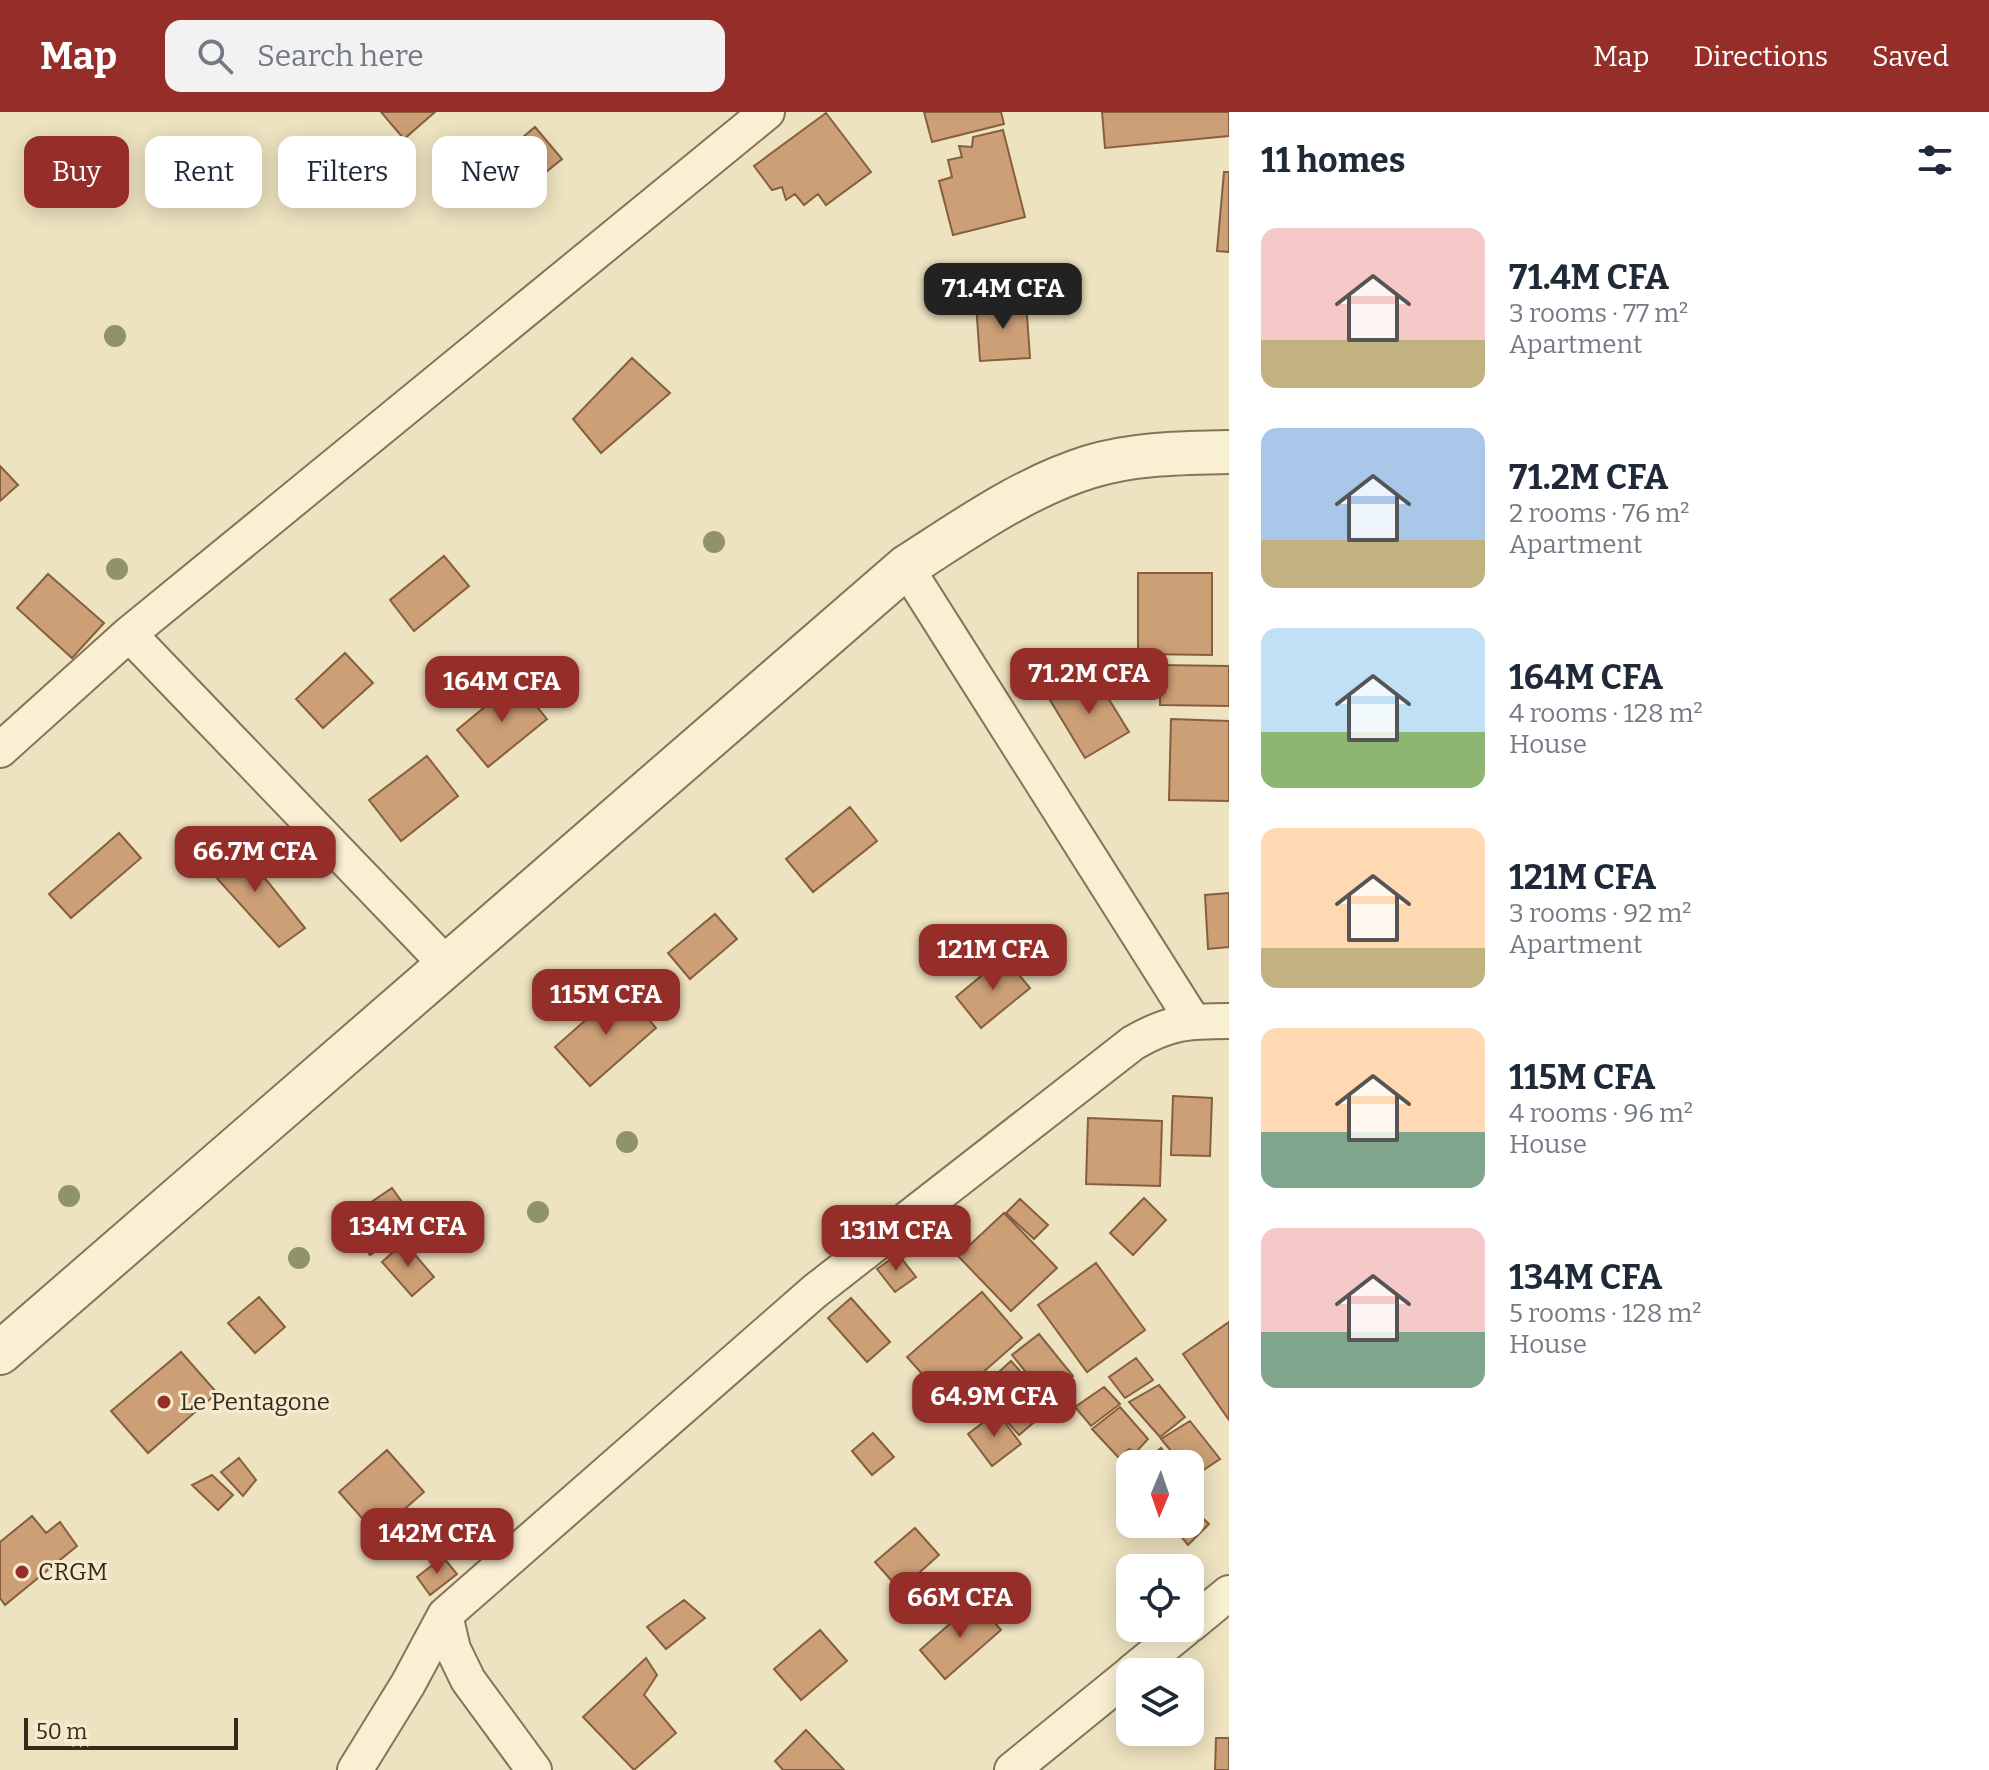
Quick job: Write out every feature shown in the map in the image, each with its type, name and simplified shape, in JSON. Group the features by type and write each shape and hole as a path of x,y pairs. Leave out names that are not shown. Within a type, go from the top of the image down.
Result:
{"street":[{"path":"0,750 129,634 767,112"},
{"path":"0,1353 906,567 990,514 1045,484 1091,466 1163,454 1229,452"},
{"path":"906,567 1193,1021"},
{"path":"129,634 447,965"},
{"path":"355,1770 408,1684 445,1615 815,1291 1133,1043 1160,1027 1193,1021 1229,1021"},
{"path":"1204,1613 1229,1593"},
{"path":"445,1615 453,1649 468,1680 534,1770"},
{"path":"1149,1658 1169,1642"},
{"path":"1012,1770 1116,1685"}],"building":[{"path":"381,112 435,112 407,136 401,136"},
{"path":"924,112 1001,112 1004,124 932,142"},
{"path":"1102,112 1229,112 1229,136 1105,148"},
{"path":"826,113 871,172 826,205 818,194 804,205 795,194 786,200 782,187 772,190 754,166"},
{"path":"535,127 543,136 524,136"},
{"path":"1003,130 1025,217 953,235 939,181 952,177 948,160 962,157 959,146 972,147 973,137"},
{"path":"547,141 562,159 547,171"},
{"path":"1224,172 1229,172 1229,252 1217,251"},
{"path":"1026,301 1030,358 980,361 976,304"},
{"path":"632,358 670,393 601,453 573,419"},
{"path":"0,466 18,485 0,501"},
{"path":"444,556 469,586 414,631 390,600"},
{"path":"1138,573 1212,573 1212,655 1138,654"},
{"path":"48,574 104,623 72,658 17,608"},
{"path":"345,653 373,683 323,728 296,699"},
{"path":"1160,665 1229,666 1229,706 1160,705"},
{"path":"1094,675 1129,732 1085,758 1050,700"},
{"path":"516,681 547,719 488,767 457,730"},
{"path":"1171,719 1229,721 1229,801 1169,800"},
{"path":"427,756 458,796 401,841 369,800"},
{"path":"850,807 877,841 813,892 786,859"},
{"path":"119,833 141,858 71,918 49,894"},
{"path":"235,841 305,928 279,947 205,865"},
{"path":"1229,893 1229,947 1208,949 1205,895"},
{"path":"715,914 737,939 690,979 668,953"},
{"path":"1004,957 1030,988 981,1028 956,997"},
{"path":"622,988 656,1028 590,1086 555,1047"},
{"path":"1173,1096 1212,1098 1210,1156 1171,1155"},
{"path":"1088,1118 1162,1121 1160,1186 1086,1184"},
{"path":"392,1188 417,1223 370,1255 345,1220"},
{"path":"1144,1198 1166,1220 1133,1255 1110,1233"},
{"path":"1020,1199 1048,1225 1034,1239 1006,1213"},
{"path":"1004,1213 1057,1268 1011,1311 958,1256"},
{"path":"404,1242 434,1277 412,1296 382,1262"},
{"path":"898,1254 916,1277 895,1292 877,1269"},
{"path":"1096,1263 1145,1330 1087,1372 1038,1305"},
{"path":"982,1292 1022,1338 948,1403 907,1357"},
{"path":"259,1297 285,1327 255,1353 228,1323"},
{"path":"851,1298 890,1342 867,1362 828,1318"},
{"path":"1229,1322 1229,1420 1183,1354"},
{"path":"1039,1334 1073,1376 1046,1397 1012,1355"},
{"name":"Le Pentagone","path":"181,1352 217,1393 148,1453 111,1411"},
{"path":"1136,1358 1153,1380 1125,1398 1109,1377"},
{"path":"1011,1361 1052,1407 1019,1435 979,1390"},
{"path":"1159,1385 1185,1417 1160,1437 1129,1402"},
{"path":"1104,1387 1120,1404 1091,1426 1075,1407"},
{"path":"1120,1407 1148,1439 1138,1450 1116,1450 1116,1455 1092,1429"},
{"path":"997,1412 1021,1444 992,1466 968,1434"},
{"path":"1190,1421 1220,1459 1204,1470 1204,1450 1170,1450 1161,1439"},
{"path":"873,1433 894,1457 872,1475 852,1451"},
{"path":"387,1450 424,1492 376,1534 339,1492"},
{"path":"239,1458 256,1480 243,1496 221,1472"},
{"path":"212,1475 233,1495 218,1510 192,1485"},
{"name":"CRGM","path":"32,1516 46,1533 60,1522 77,1546 5,1605 0,1598 0,1542"},
{"path":"915,1528 939,1555 900,1590 875,1562"},
{"path":"1182,1538 1195,1538 1188,1545"},
{"path":"443,1557 457,1574 430,1595 417,1577"},
{"path":"684,1600 705,1618 666,1649 647,1627"},
{"path":"976,1601 1001,1630 945,1679 920,1650"},
{"path":"820,1630 847,1661 801,1700 774,1669"},
{"path":"646,1658 657,1675 644,1695 676,1733 634,1770 583,1717"},
{"path":"806,1730 844,1770 783,1770 775,1761"},
{"path":"1216,1738 1229,1738 1229,1770 1215,1770"}],"place":[{"name":"Le Pentagone","path":"164,1402"},
{"name":"CRGM","path":"22,1572"}]}
